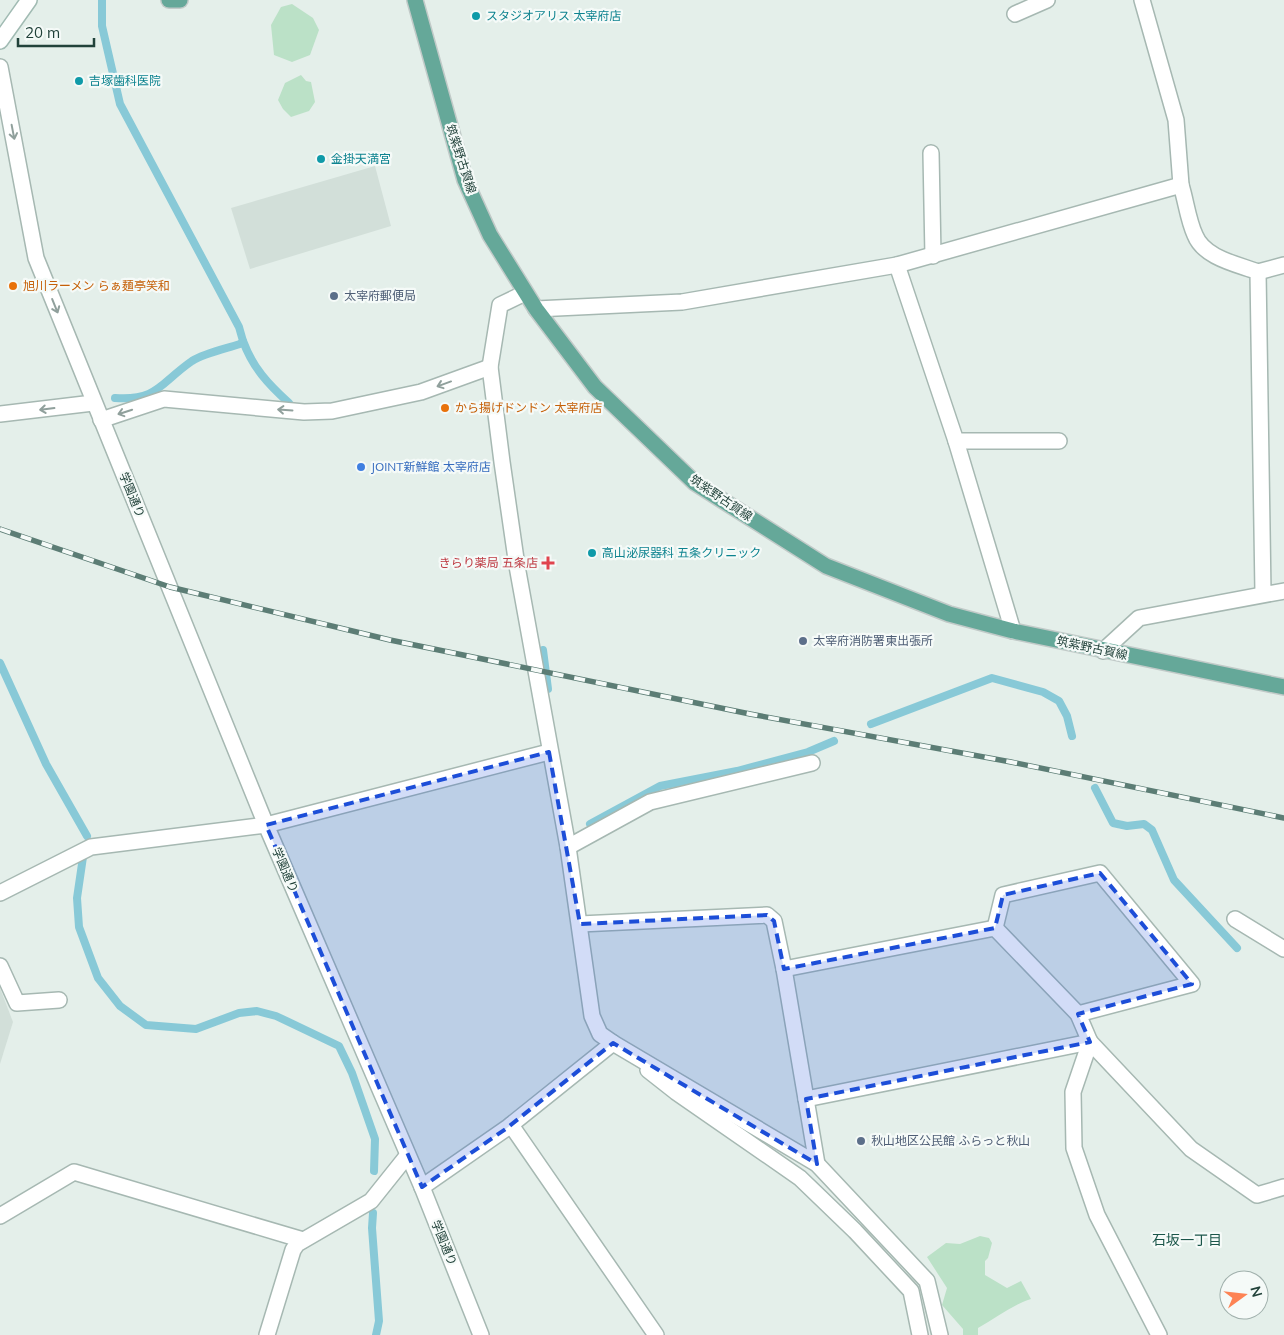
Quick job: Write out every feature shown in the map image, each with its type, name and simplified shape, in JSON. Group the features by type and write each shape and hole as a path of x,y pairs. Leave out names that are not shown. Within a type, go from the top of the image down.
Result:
{"main road":[{"path":"169,0 180,0"},
{"name":"筑紫野古賀線","path":"415,0 465,180 490,234 525,293 595,387 695,483 826,566 949,614 1013,631 1103,651 1284,688"}],"street":[{"path":"0,41 29,0"},
{"path":"1015,14 1047,0"},
{"path":"1142,0 1176,120 1181,185 1195,236 1205,248 1220,258 1258,272 1284,265"},
{"name":"学園通り","path":"0,67 36,258 93,403 102,420 266,825 422,1188 481,1335"},
{"path":"931,153 933,256"},
{"path":"536,309 682,302 897,265 1181,185"},
{"path":"897,265 956,441 1013,631"},
{"path":"1258,272 1264,593"},
{"path":"525,293 500,305 490,367 517,566 568,846 592,1016 600,1034 613,1043 817,1164 924,1276 932,1294 940,1335"},
{"path":"102,420 164,400 295,411 332,411 390,401 490,367"},
{"path":"0,414 93,403"},
{"path":"956,441 1060,441"},
{"path":"1103,651 1139,618 1264,593 1284,591"},
{"path":"0,893 91,847 266,825 550,752"},
{"path":"568,846 650,802 812,763"},
{"path":"995,928 1003,895 1100,873 1192,984 1078,1014"},
{"path":"580,924 767,915 774,921 817,1164"},
{"path":"1235,920 1284,949"},
{"path":"784,969 995,928"},
{"path":"995,928 1078,1014 1090,1042 1191,1150 1257,1195 1284,1187"},
{"path":"0,966 17,1003 59,1000"},
{"path":"806,1100 1090,1042"},
{"path":"1090,1042 1073,1092 1074,1148 1097,1215 1159,1335"},
{"path":"422,1188 511,1125 613,1043"},
{"path":"626,1051 676,1092 800,1178 911,1291 920,1335"},
{"path":"511,1125 656,1335"},
{"path":"267,1335 293,1250 303,1240 371,1201 407,1156"},
{"path":"0,1216 74,1172 303,1240"}],"highlighted area":[{"path":"549,752 580,924 767,915 774,921 784,969 995,928 1003,895 1100,873 1192,984 1078,1014 1090,1042 806,1099 817,1164 613,1043 507,1128 422,1187 266,825"}],"shaded area":[{"path":"375,166 391,226 250,269 231,208"},
{"path":"0,988 13,1022 0,1064"}],"green space":[{"path":"292,4 313,18 319,30 310,55 292,62 274,55 271,25 281,7"},
{"path":"301,75 306,81 311,82 315,102 309,111 291,117 278,100 285,83"},
{"path":"980,1236 989,1238 992,1243 988,1258 985,1261 985,1275 1007,1288 1021,1281 1031,1299 1011,1308 978,1328 978,1335 963,1335 963,1329 942,1305 947,1288 927,1257 946,1243 960,1244"}],"waterway":[{"path":"102,0 102,26 120,104 239,327 243,341 240,344 197,358 158,389 150,393 141,397 115,398"},
{"path":"243,341 251,359 262,375 289,403"},
{"path":"543,650 548,689"},
{"path":"0,663 46,764 87,836"},
{"path":"871,724 992,678 1043,692 1059,701 1067,716 1072,736"},
{"path":"590,824 660,786 737,771 808,752 834,741"},
{"path":"1095,788 1113,823 1127,826 1144,824 1152,830 1174,880 1237,948"},
{"path":"83,857 77,898 79,927 98,978 120,1006 146,1025 196,1029 239,1013 257,1011 276,1016 339,1046 352,1073 375,1139 374,1171"},
{"path":"373,1213 372,1228 379,1321 376,1335"}],"railway":[{"path":"0,529 170,587 390,640 750,714 1011,762 1284,818"}],"place":[{"name":"スタジオアリス 太宰府店","path":"476,16"},
{"name":"吉塚歯科医院","path":"79,81"},
{"name":"金掛天満宮","path":"321,159"},
{"name":"旭川ラーメン らぁ麺亭笑和","path":"13,286"},
{"name":"太宰府郵便局","path":"334,296"},
{"name":"から揚げドンドン 太宰府店","path":"445,408"},
{"name":"JOINT新鮮館 太宰府店","path":"361,467"},
{"name":"高山泌尿器科 五条クリニック","path":"592,553"},
{"name":"きらり薬局 五条店","path":"548,563"},
{"name":"太宰府消防署東出張所","path":"803,641"},
{"name":"秋山地区公民館 ふらっと秋山","path":"861,1141"}],"district":[{"name":"石坂一丁目","path":"1187,1240"}]}
